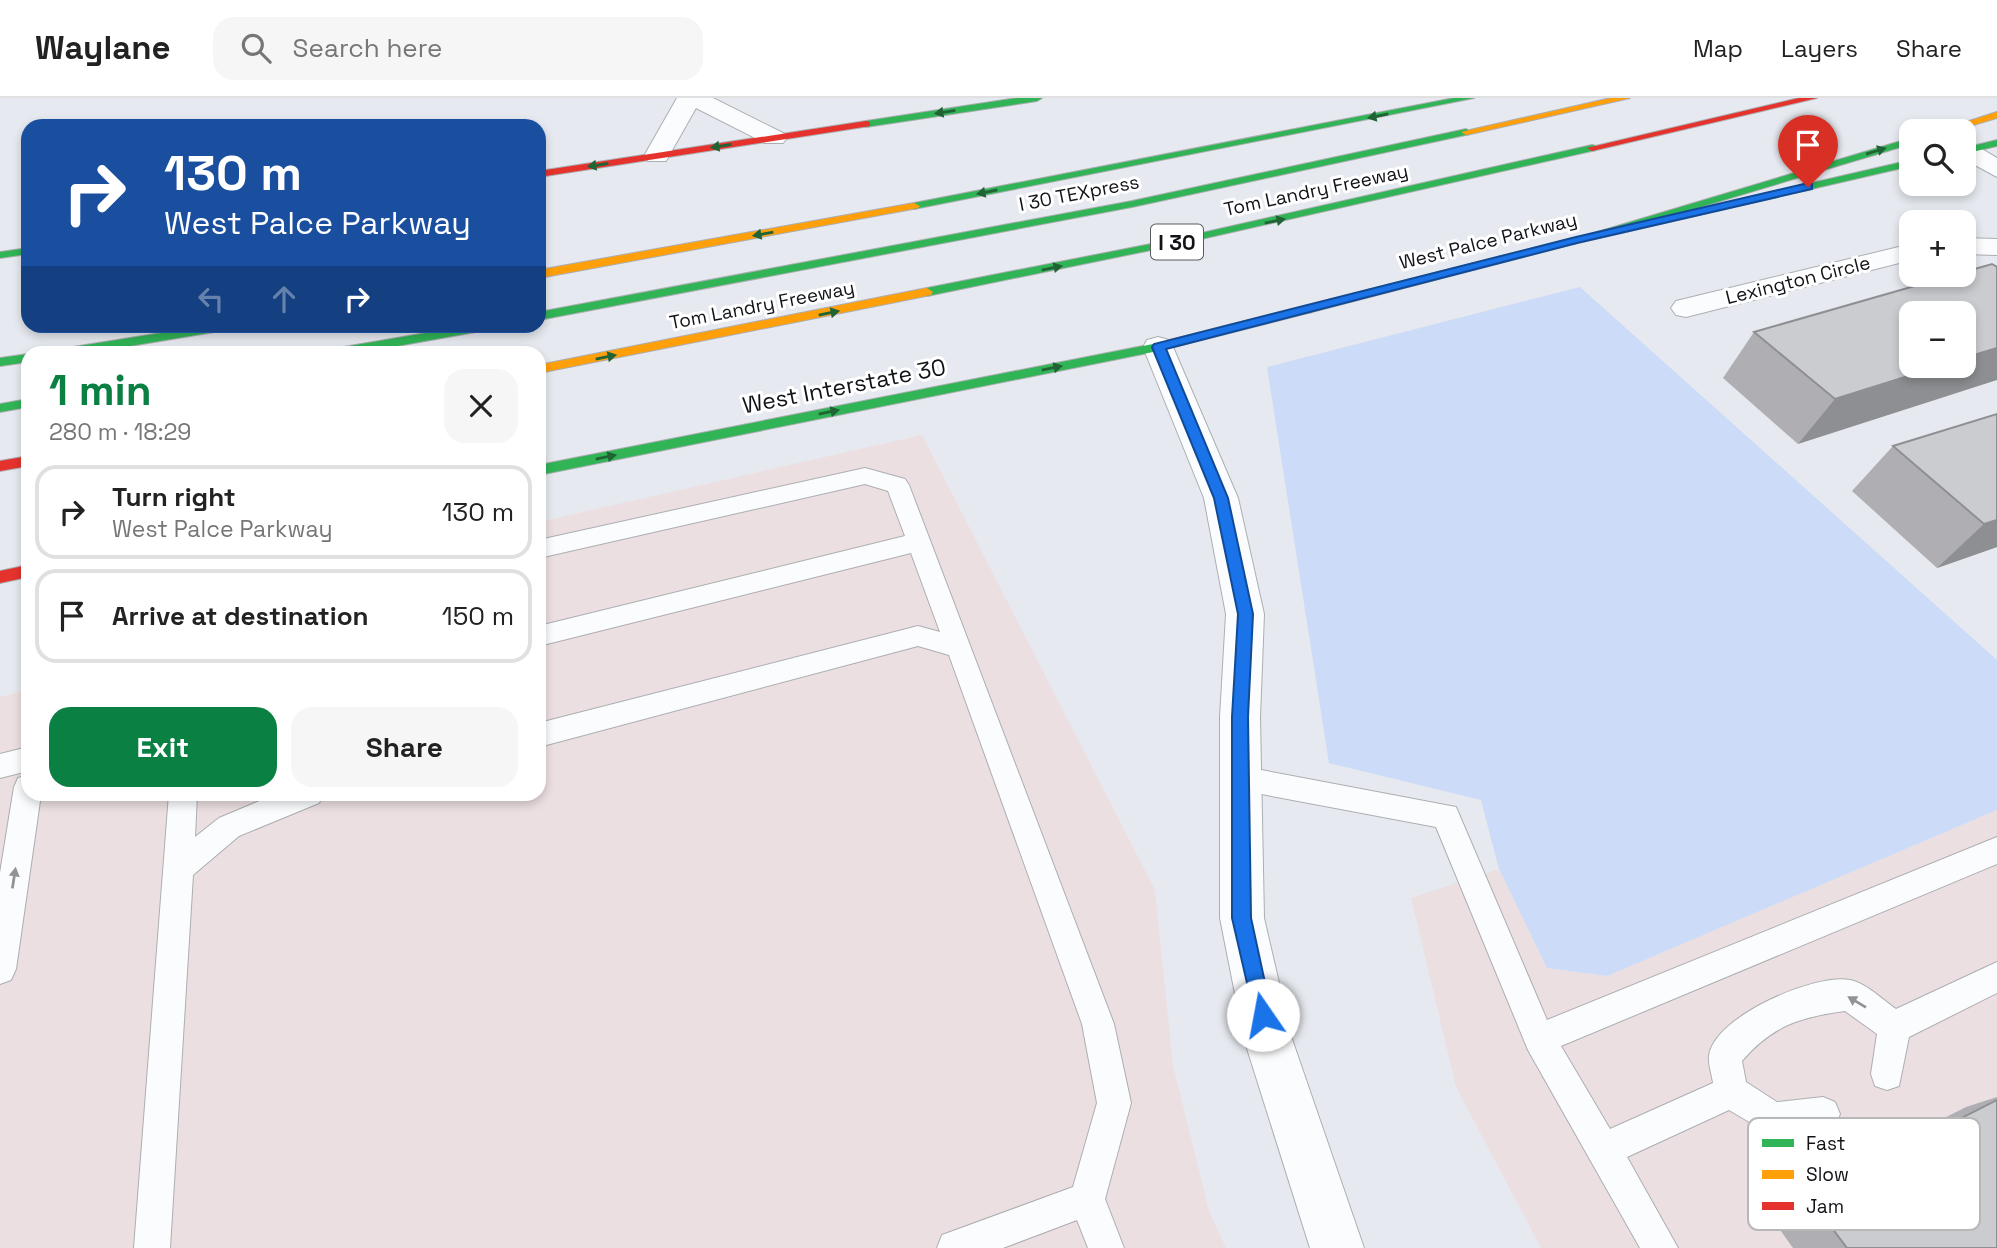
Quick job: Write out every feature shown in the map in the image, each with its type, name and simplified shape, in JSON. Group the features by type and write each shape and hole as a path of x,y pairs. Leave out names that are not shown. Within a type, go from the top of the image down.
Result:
{"main road":[{"path":"546,173 1037,98"},
{"path":"546,273 906,208 1469,98"},
{"name":"I 30 TEXpress","path":"546,315 1132,204 1625,98"},
{"name":"Tom Landry Freeway","path":"546,368 1153,247 1404,193 1812,98"},
{"path":"1976,121 1997,115"},
{"path":"1976,149 1996,144"},
{"path":"1576,240 1899,145"},
{"name":"West Palce Parkway","path":"1158,347 1576,240 1899,166"},
{"path":"0,255 21,252"},
{"path":"103,346 183,333"},
{"path":"372,346 447,333"},
{"name":"West Interstate 30","path":"546,469 1158,347"},
{"path":"0,362 21,359"},
{"path":"0,408 21,404"},
{"path":"0,466 21,462"},
{"path":"0,576 21,572"}],"street":[{"path":"657,156 692,98 774,138"},
{"path":"1976,157 1997,169"},
{"path":"1976,246 1997,247"},
{"name":"Lexington Circle","path":"1686,308 1899,255"},
{"path":"1158,347 1221,498 1245,614 1240,778 1241,918 1268,1039 1330,1232 1338,1248"}],"lane":[{"path":"546,547 865,476 897,485 1098,1024 1114,1103 1087,1199 1106,1248"},
{"path":"546,634 919,542"},
{"path":"546,733 918,636 959,648"},
{"path":"0,766 21,761"},
{"path":"1240,778 1446,816 1539,1039 1660,1248"},
{"path":"0,969 26,801"},
{"path":"152,1248 183,801"},
{"path":"179,869 229,827 292,801"},
{"path":"1539,1039 1997,850"},
{"path":"1894,1027 1997,977"},
{"path":"1771,1118 1731,1092 1725,1056 1750,1027 1808,1000 1849,995 1894,1027"},
{"path":"1887,1074 1894,1027"},
{"path":"1604,1150 1731,1092"},
{"path":"1783,1118 1823,1114"},
{"path":"955,1248 1087,1199"}],"shaded area":[{"path":"1580,287 1997,660 1997,810 1607,976 1547,968 1499,869 1481,800 1329,763 1267,367"},
{"path":"922,435 1155,890 1173,1065 1209,1211 1226,1248 0,1248 0,697 21,692 21,801 546,801 546,520"},
{"path":"1997,810 1997,1248 1541,1248 1456,1087 1411,898 1499,869 1547,968 1607,976"}],"building":[{"path":"1992,264 1997,267 1997,348 1976,354 1976,301 1899,301 1899,378 1902,378 1835,399 1754,332 1911,287 1976,287 1976,269"},
{"path":"1997,414 1997,520 1984,524 1893,446"},
{"path":"1997,1100 1997,1248 1847,1248 1834,1230 1980,1230 1980,1118 1962,1118"}],"traffic: fast":[{"path":"866,124 1037,98"},
{"path":"914,206 1469,98"},
{"path":"546,315 1132,204 1466,132"},
{"path":"1976,148 1997,143"},
{"path":"1576,240 1899,145"},
{"path":"927,292 1166,244 1592,148"},
{"path":"1573,241 1899,166"},
{"path":"0,255 21,252"},
{"path":"546,469 1158,347 1308,309"},
{"path":"103,346 183,333"},
{"path":"372,346 447,333"},
{"path":"0,362 21,359"},
{"path":"0,408 21,404"}],"traffic: slow":[{"path":"1466,132 1625,98"},
{"path":"1976,121 1997,115"},
{"path":"546,273 914,206"},
{"path":"546,368 927,292"}],"traffic: jam":[{"path":"1592,148 1812,98"},
{"path":"546,173 866,124"},
{"path":"1308,309 1573,241"},
{"path":"0,466 21,462"},
{"path":"0,577 21,572"}],"route":[{"path":"1263,1015 1241,918 1240,717 1245,614 1221,498 1158,347 1576,240 1808,187"}]}
